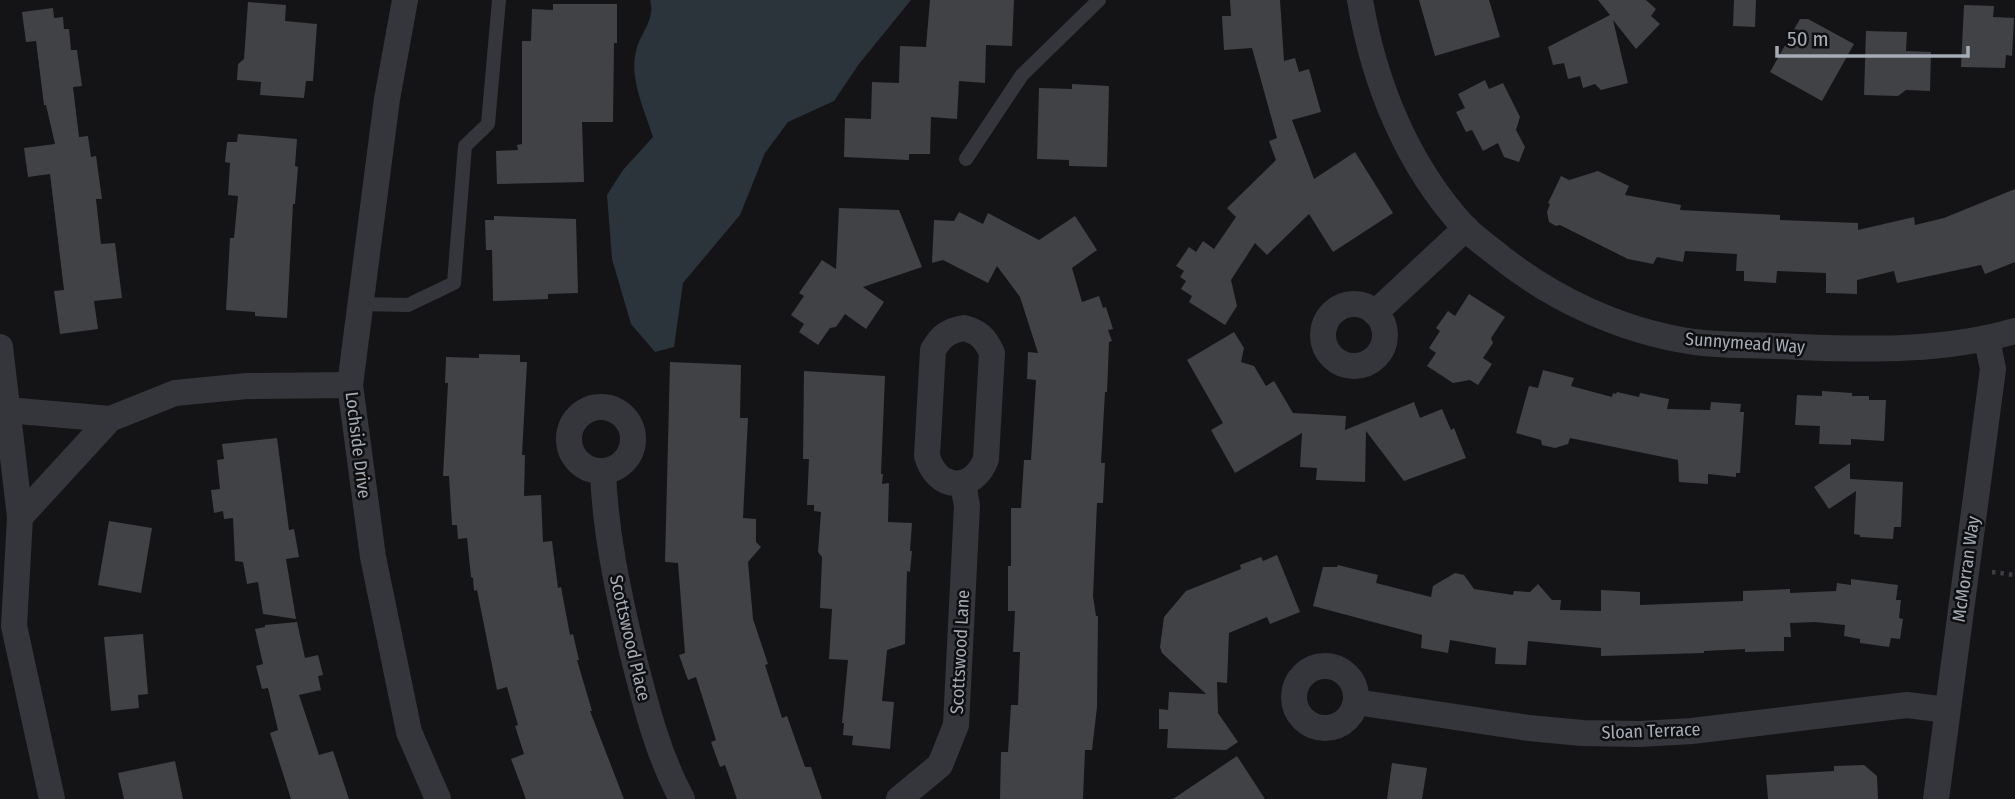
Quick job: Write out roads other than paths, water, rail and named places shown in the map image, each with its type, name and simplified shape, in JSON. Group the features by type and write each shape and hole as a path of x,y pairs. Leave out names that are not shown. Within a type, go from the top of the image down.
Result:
{"street":[{"name":"Lochside Drive","path":"405,0 387,99 349,385 373,557 409,732 438,799"},
{"name":"Sunnymead Way","path":"1360,0 1367,41 1378,78 1402,135 1425,176 1466,228 1519,272 1572,304 1630,327 1694,342 1878,349 1987,340 2015,331"},
{"path":"1375,313 1466,228"},
{"path":"964,328 977,332 992,353 986,459 982,470 963,483 951,483 939,478 931,468 927,456 933,350 940,338 951,330 964,328"},
{"name":"McMorran Way","path":"1936,799 1993,369 1987,340"},
{"path":"0,346 20,517 14,626 51,799"},
{"path":"20,517 110,419 175,393 247,386 349,385"},
{"path":"7,410 110,419"},
{"name":"Scottswood Place","path":"603,471 604,511 629,639 647,710 671,778 682,799"},
{"name":"Scottswood Lane","path":"906,797 940,765 956,725 967,506 963,483"},
{"name":"Sloan Terrace","path":"1356,702 1529,728 1582,733 1640,734 1692,731 1907,705 1947,710"}],"lane":[{"path":"360,304 408,305 454,283 466,146 488,124 499,0"},
{"path":"966,159 1022,75 1099,0"}]}
